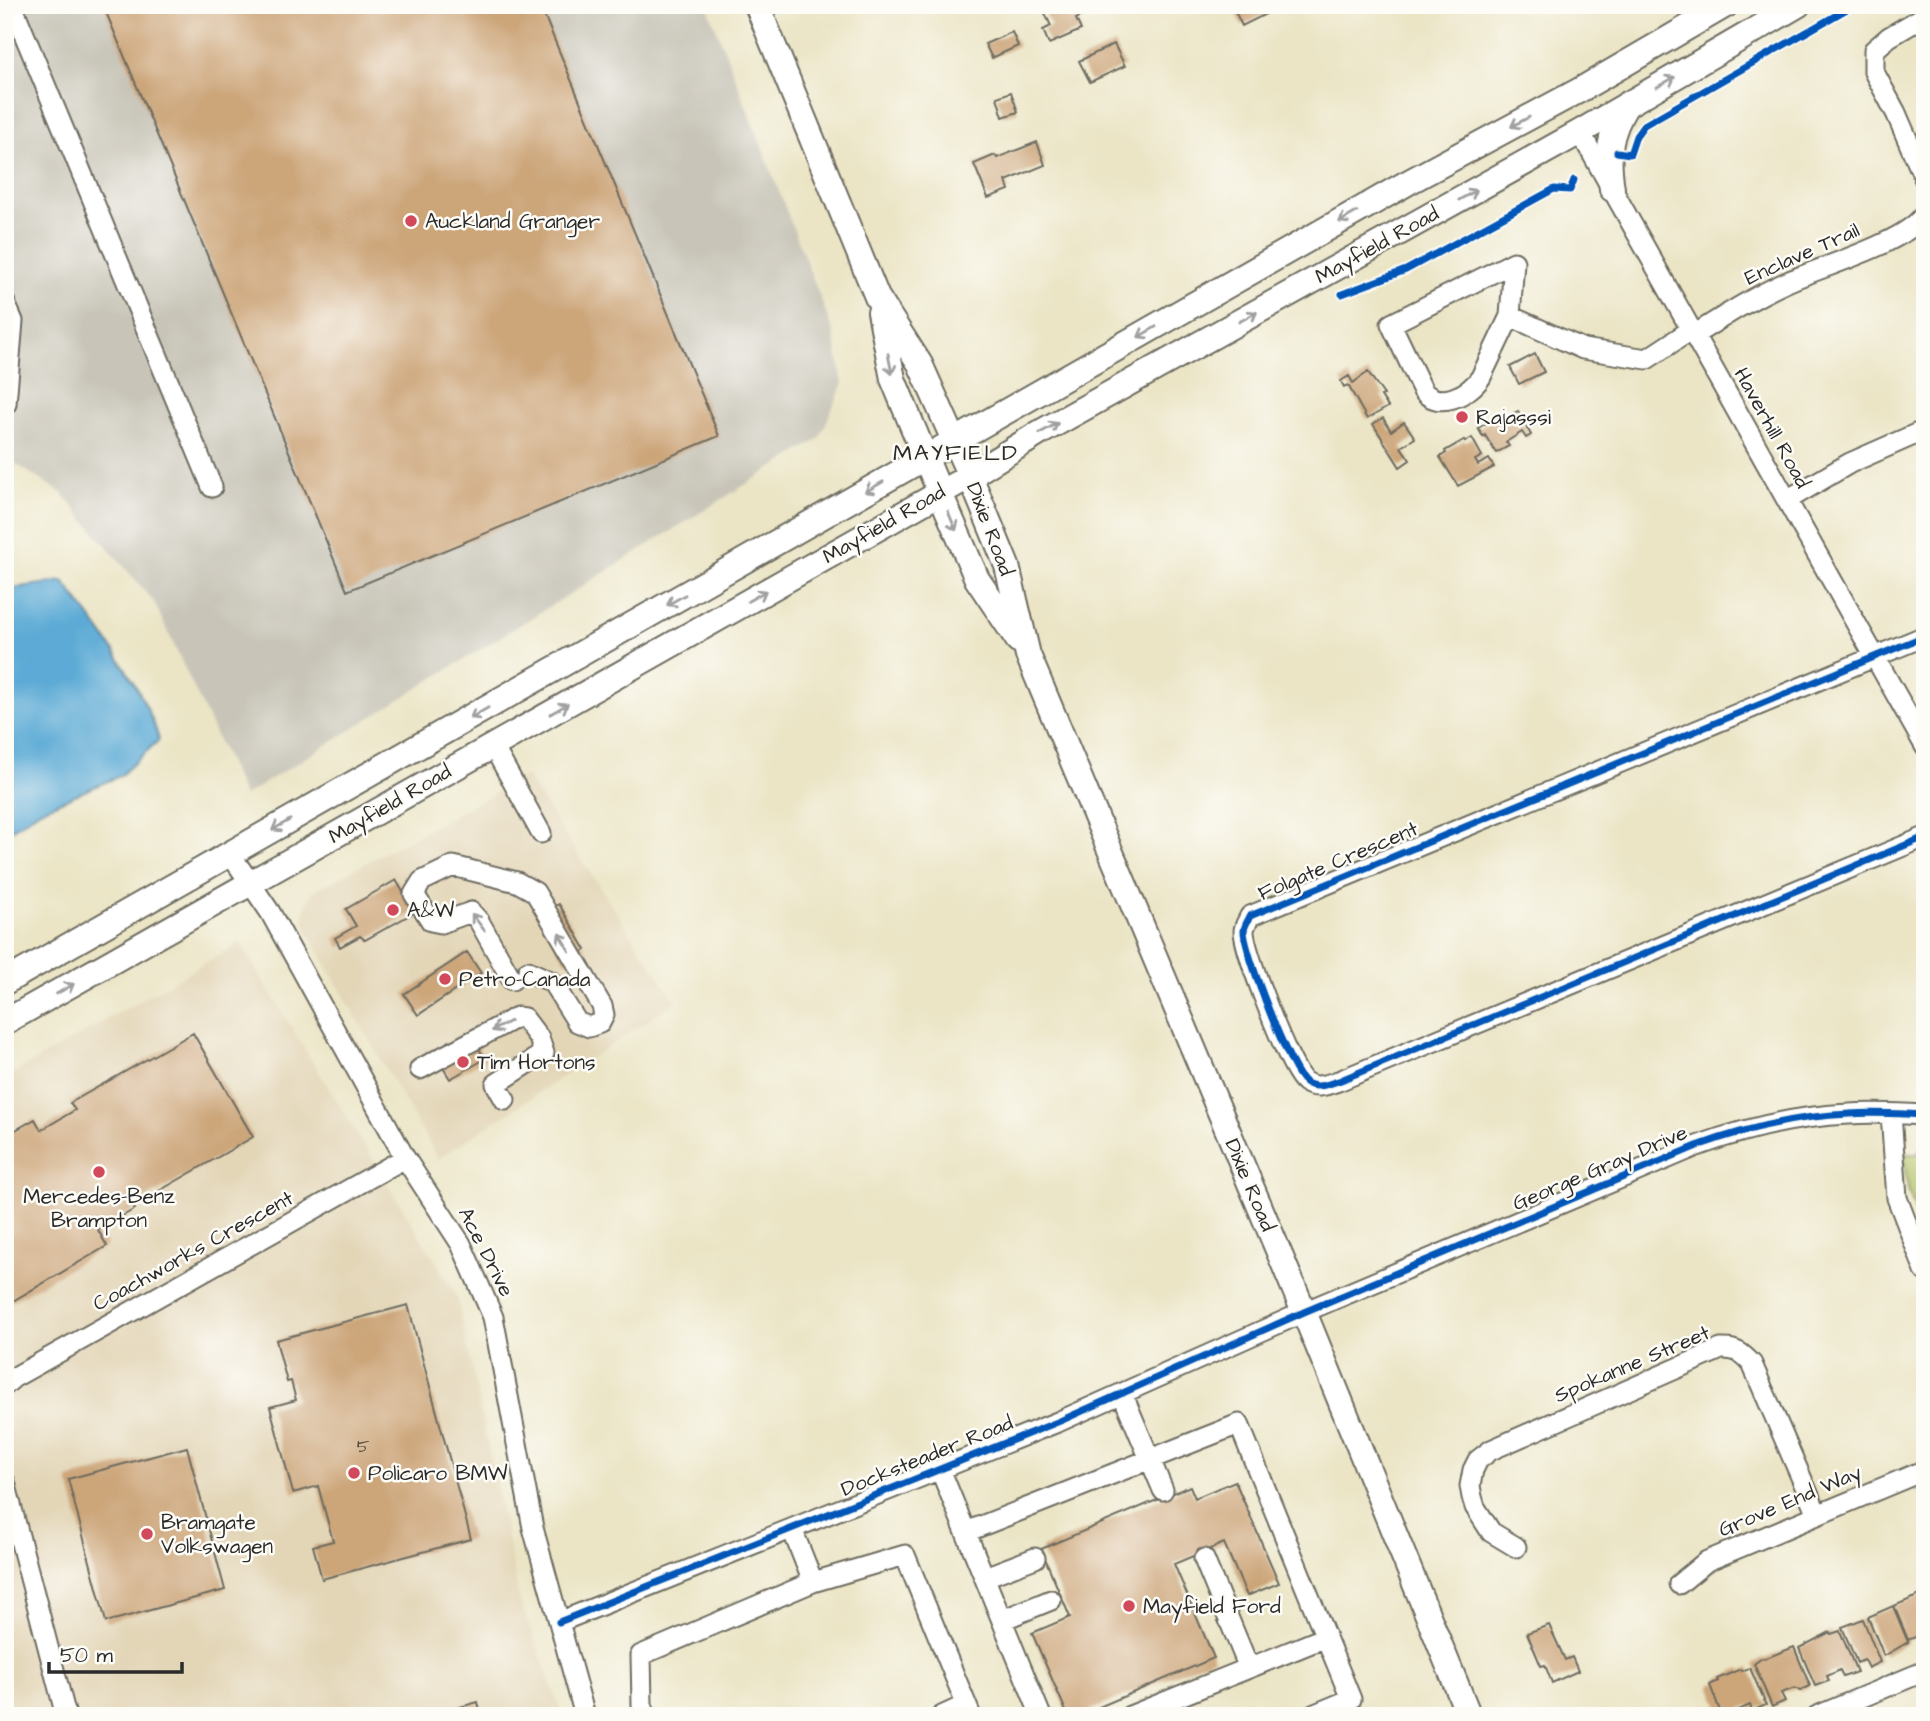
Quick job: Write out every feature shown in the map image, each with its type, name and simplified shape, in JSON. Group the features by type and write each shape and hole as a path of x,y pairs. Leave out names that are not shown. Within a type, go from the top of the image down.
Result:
{"main road":[{"name":"Dixie Road","path":"757,5 877,298 920,364 970,476 1007,566 1028,655 1304,1312 1469,1716"},
{"name":"Mayfield Road","path":"5,982 1407,183 1580,90 1726,5"},
{"name":"Mayfield Road","path":"5,1022 970,476 1041,432 1580,132 1798,5"},
{"path":"1580,90 1580,132"},
{"path":"1612,189 1608,162 1611,140 1614,128 1627,104"},
{"name":"Dixie Road","path":"877,298 893,379 940,493 977,579 1028,655"}],"street":[{"path":"12,5 212,487"},
{"path":"1925,16 1889,37 1874,50 1874,72 1896,113 1925,180"},
{"name":"Haverhill Road","path":"1580,132 1925,746"},
{"name":"Enclave Trail","path":"1510,316 1583,349 1647,359 1785,282 1910,230 1925,213"},
{"path":"1514,262 1510,316 1478,381 1443,401 1430,398 1423,391 1391,324 1514,262"},
{"path":"5,303 13,321 6,404"},
{"path":"1787,500 1850,463 1925,430"},
{"path":"1874,656 1925,636"},
{"name":"Folgate Crescent","path":"1874,656 1250,916 1244,929 1247,953 1292,1066 1305,1082 1320,1087 1925,837"},
{"path":"493,746 541,834"},
{"name":"Ace Drive","path":"231,855 276,923 405,1158 461,1244 493,1317 533,1528 585,1716"},
{"path":"552,982 577,1022 589,1027 600,1023 604,1015 597,998 535,892 517,882 453,866 422,881 414,894 431,921 441,923 471,912 520,976 552,982 597,998"},
{"path":"421,1069 517,1017 524,1018 539,1038 544,1053 496,1084 505,1100"},
{"name":"George Gray Drive","path":"1304,1312 1735,1132 1788,1120 1850,1114 1925,1115"},
{"path":"1891,1114 1897,1198 1925,1271"},
{"name":"Coachworks Crescent","path":"5,1385 13,1378 405,1158"},
{"name":"Docksteader Road","path":"559,1622 1060,1421 1304,1312"},
{"name":"Spokanne Street","path":"1516,1548 1491,1532 1475,1507 1470,1486 1478,1460 1491,1450 1721,1349 1733,1349 1742,1353 1752,1364 1816,1514"},
{"path":"1122,1393 1163,1490"},
{"path":"966,1532 1239,1424 1351,1699 1310,1716"},
{"path":"940,1469 1041,1716"},
{"name":"Grove End Way","path":"1679,1584 1707,1561 1925,1470"},
{"path":"5,1482 66,1716"},
{"path":"792,1529 813,1582"},
{"path":"646,1716 642,1705 640,1655 813,1582 905,1555 969,1710 942,1716"},
{"path":"985,1577 1035,1558"},
{"path":"1204,1559 1249,1668"},
{"path":"1002,1620 1051,1600"},
{"path":"1130,1716 1326,1637"},
{"path":"1817,1716 1925,1671"}],"shaded area":[{"path":"5,5 707,5 833,331 843,384 819,439 244,796 154,602 62,493 5,457"},
{"path":"526,776 676,1002 438,1159 306,930 306,906 312,892"},
{"path":"240,943 457,1297 521,1605 563,1716 5,1716 5,1078"}],"green space":[{"path":"1925,1139 1925,1238 1908,1189 1903,1154 1917,1154"}],"water":[{"path":"63,581 131,678 143,699 159,740 120,776 40,810 5,834 5,589"}],"building":[{"name":"Auckland Granger","path":"103,5 540,5 719,436 347,591"},
{"path":"1041,5 1103,5 1076,19 1081,30 1049,44 1043,30 1051,26"},
{"path":"1232,5 1284,5 1242,26"},
{"path":"1012,32 1018,46 992,58 985,44"},
{"path":"1114,44 1125,66 1090,82 1079,61"},
{"path":"1011,92 1018,112 1003,117 997,97"},
{"path":"1037,142 1045,165 1006,181 1009,190 988,198 974,164"},
{"path":"1535,354 1544,372 1519,384 1510,367"},
{"path":"1368,372 1384,395 1381,396 1388,407 1367,419 1348,385 1344,387 1341,381 1349,376 1353,383"},
{"path":"1518,411 1531,435 1526,438 1522,432 1506,442 1509,446 1496,453 1478,428 1499,416 1501,420"},
{"path":"1383,418 1391,431 1404,422 1415,438 1401,447 1410,460 1400,467 1373,424"},
{"path":"1472,438 1482,456 1475,460 1478,465 1489,459 1494,467 1458,486 1440,457 1445,451"},
{"path":"396,880 415,912 365,940 360,936 340,947 335,938 356,926 346,909"},
{"path":"559,904 586,950 566,962 538,915"},
{"path":"467,952 481,973 418,1015 404,994"},
{"name":"Mercedes-Benz Brampton","path":"193,1033 253,1137 133,1206 135,1209 98,1230 107,1246 11,1302 5,1291 5,1136 35,1119 41,1130 75,1110 70,1103"},
{"name":"Tim Hortons","path":"477,1045 485,1059 450,1079 442,1066"},
{"path":"408,1305 471,1539 322,1579 313,1546 333,1541 318,1486 293,1493 270,1407 296,1400 291,1381 287,1382 276,1340"},
{"name":"Bramgate Volkswagen","path":"187,1447 225,1590 106,1622 68,1479"},
{"name":"Mayfield Ford","path":"1235,1481 1279,1583 1247,1596 1224,1543 1174,1564 1214,1658 1078,1716 1068,1716 1032,1633 1070,1617 1041,1549 1190,1486 1195,1498"},
{"path":"1920,1595 1925,1607 1925,1638 1923,1634 1908,1640 1894,1606"},
{"path":"1893,1606 1908,1642 1884,1656 1868,1617"},
{"path":"1863,1619 1880,1662 1868,1668 1864,1660 1857,1663 1842,1627"},
{"path":"1549,1625 1565,1660 1572,1657 1578,1671 1552,1683 1545,1665 1541,1666 1527,1633"},
{"path":"1840,1631 1857,1672 1843,1677 1840,1670 1827,1676 1829,1681 1815,1686 1799,1648 1830,1632"},
{"path":"1794,1647 1810,1686 1800,1691 1795,1688 1781,1693 1785,1701 1772,1707 1754,1664 1762,1658"},
{"path":"1750,1668 1766,1705 1752,1711 1750,1705 1736,1711 1738,1716 1722,1716 1710,1685 1718,1681 1717,1679"},
{"path":"478,1702 481,1716 431,1716 431,1715"}],"cycle path":[{"path":"1617,152 1630,154 1636,136 1644,125 1854,5"},
{"path":"1342,294 1406,270 1554,189 1570,190 1574,180"},
{"path":"1925,636 1250,916 1244,931 1259,985 1289,1057 1305,1082 1323,1086 1925,837"},
{"path":"559,1622 1060,1421 1304,1312 1697,1146 1753,1128 1810,1117 1868,1113 1925,1115"}],"place":[{"name":"Auckland Granger","path":"411,221"},
{"name":"Rajasssi","path":"1462,417"},
{"name":"A&W","path":"393,910"},
{"name":"Petro-Canada","path":"445,979"},
{"name":"Tim Hortons","path":"463,1062"},
{"name":"Mercedes-Benz Brampton","path":"99,1172"},
{"name":"Policaro BMW","path":"354,1473"},
{"name":"Bramgate Volkswagen","path":"147,1534"},
{"name":"Mayfield Ford","path":"1129,1606"}],"district":[{"name":"MAYFIELD","path":"956,453"}]}
